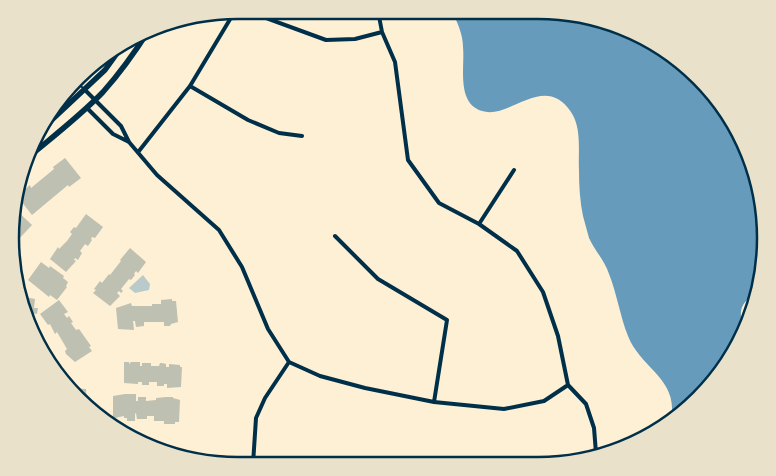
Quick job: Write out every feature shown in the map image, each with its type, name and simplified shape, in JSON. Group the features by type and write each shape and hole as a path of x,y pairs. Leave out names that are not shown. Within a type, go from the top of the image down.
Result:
{"main road":[{"path":"37,150 95,100 133,55 142,40"},
{"path":"55,117 105,70 114,57"}],"street":[{"path":"139,152 190,86 230,19"},
{"path":"269,19 326,40 355,39 382,32"},
{"path":"380,19 382,32 395,62 408,160 439,203 479,224 517,251 543,292 558,336 568,385 586,404 594,428 596,450"},
{"path":"190,86 248,120 279,133 302,136"},
{"path":"85,90 121,126 129,142"},
{"path":"87,108 113,134 129,142 157,175 219,230 242,267 268,329 289,362 329,378 365,388 434,402 504,409 544,401 568,385"},
{"path":"479,224 514,170"},
{"path":"335,236 378,279 447,320 434,402"},
{"path":"253,457 256,418 265,398 289,362"}],"lane":[{"path":"80,86 85,90"}],"shaded area":[{"path":"143,275 150,284 149,290 135,293 129,288"}],"water":[{"path":"455,19 552,19 595,26 622,35 648,48 683,73 703,93 728,128 741,154 753,195 757,224 757,252 753,281 749,299 741,310 741,322 728,348 703,383 672,412 672,405 664,384 641,357 628,336 607,269 589,238 580,200 577,125 571,112 561,101 550,96 538,96 493,112 482,111 474,107 465,93 463,42"}],"building":[{"path":"65,158 81,178 69,187 68,185 32,215 22,202 24,190 30,185 31,188 54,169 53,167"},
{"path":"20,214 32,225 19,239"},
{"path":"86,214 103,227 95,238 92,237 88,246 85,244 80,251 82,253 78,260 75,258 74,260 76,261 66,272 50,259 58,247 59,249 67,241 72,234 70,232 74,227 76,228"},
{"path":"130,248 146,262 138,273 136,271 131,280 129,279 121,289 123,291 117,293 120,296 110,306 93,293 96,290 94,289 100,281 102,283 110,275"},
{"path":"41,262 64,276 63,278 68,282 67,287 57,300 50,295 49,297 28,280"},
{"path":"27,297 35,299 34,308 38,308 37,314 32,313"},
{"path":"172,299 172,301 176,301 178,322 170,326 164,326 164,322 144,322 144,326 136,327 135,321 133,321 134,330 118,329 116,308 131,303 132,306 152,306 152,304 161,304 161,300"},
{"path":"59,300 68,312 64,314 67,318 69,316 76,330 79,329 91,346 89,347 92,351 75,362 66,354 65,351 67,349 57,332 55,334 50,324 48,325 40,314"},
{"path":"124,362 129,362 129,364 131,362 140,362 140,366 142,366 142,363 151,363 151,366 159,366 162,363 166,364 166,367 169,367 169,364 180,365 182,367 181,387 167,388 167,384 157,386 157,382 149,382 149,385 142,385 142,382 138,382 138,384 124,383"},
{"path":"79,389 86,389 87,397"},
{"path":"136,394 136,401 138,401 138,397 146,397 146,401 166,397 180,400 179,422 164,424 164,421 154,421 154,416 147,416 147,419 137,419 136,413 135,421 127,421 127,418 124,418 124,416 113,417 113,396"}]}
